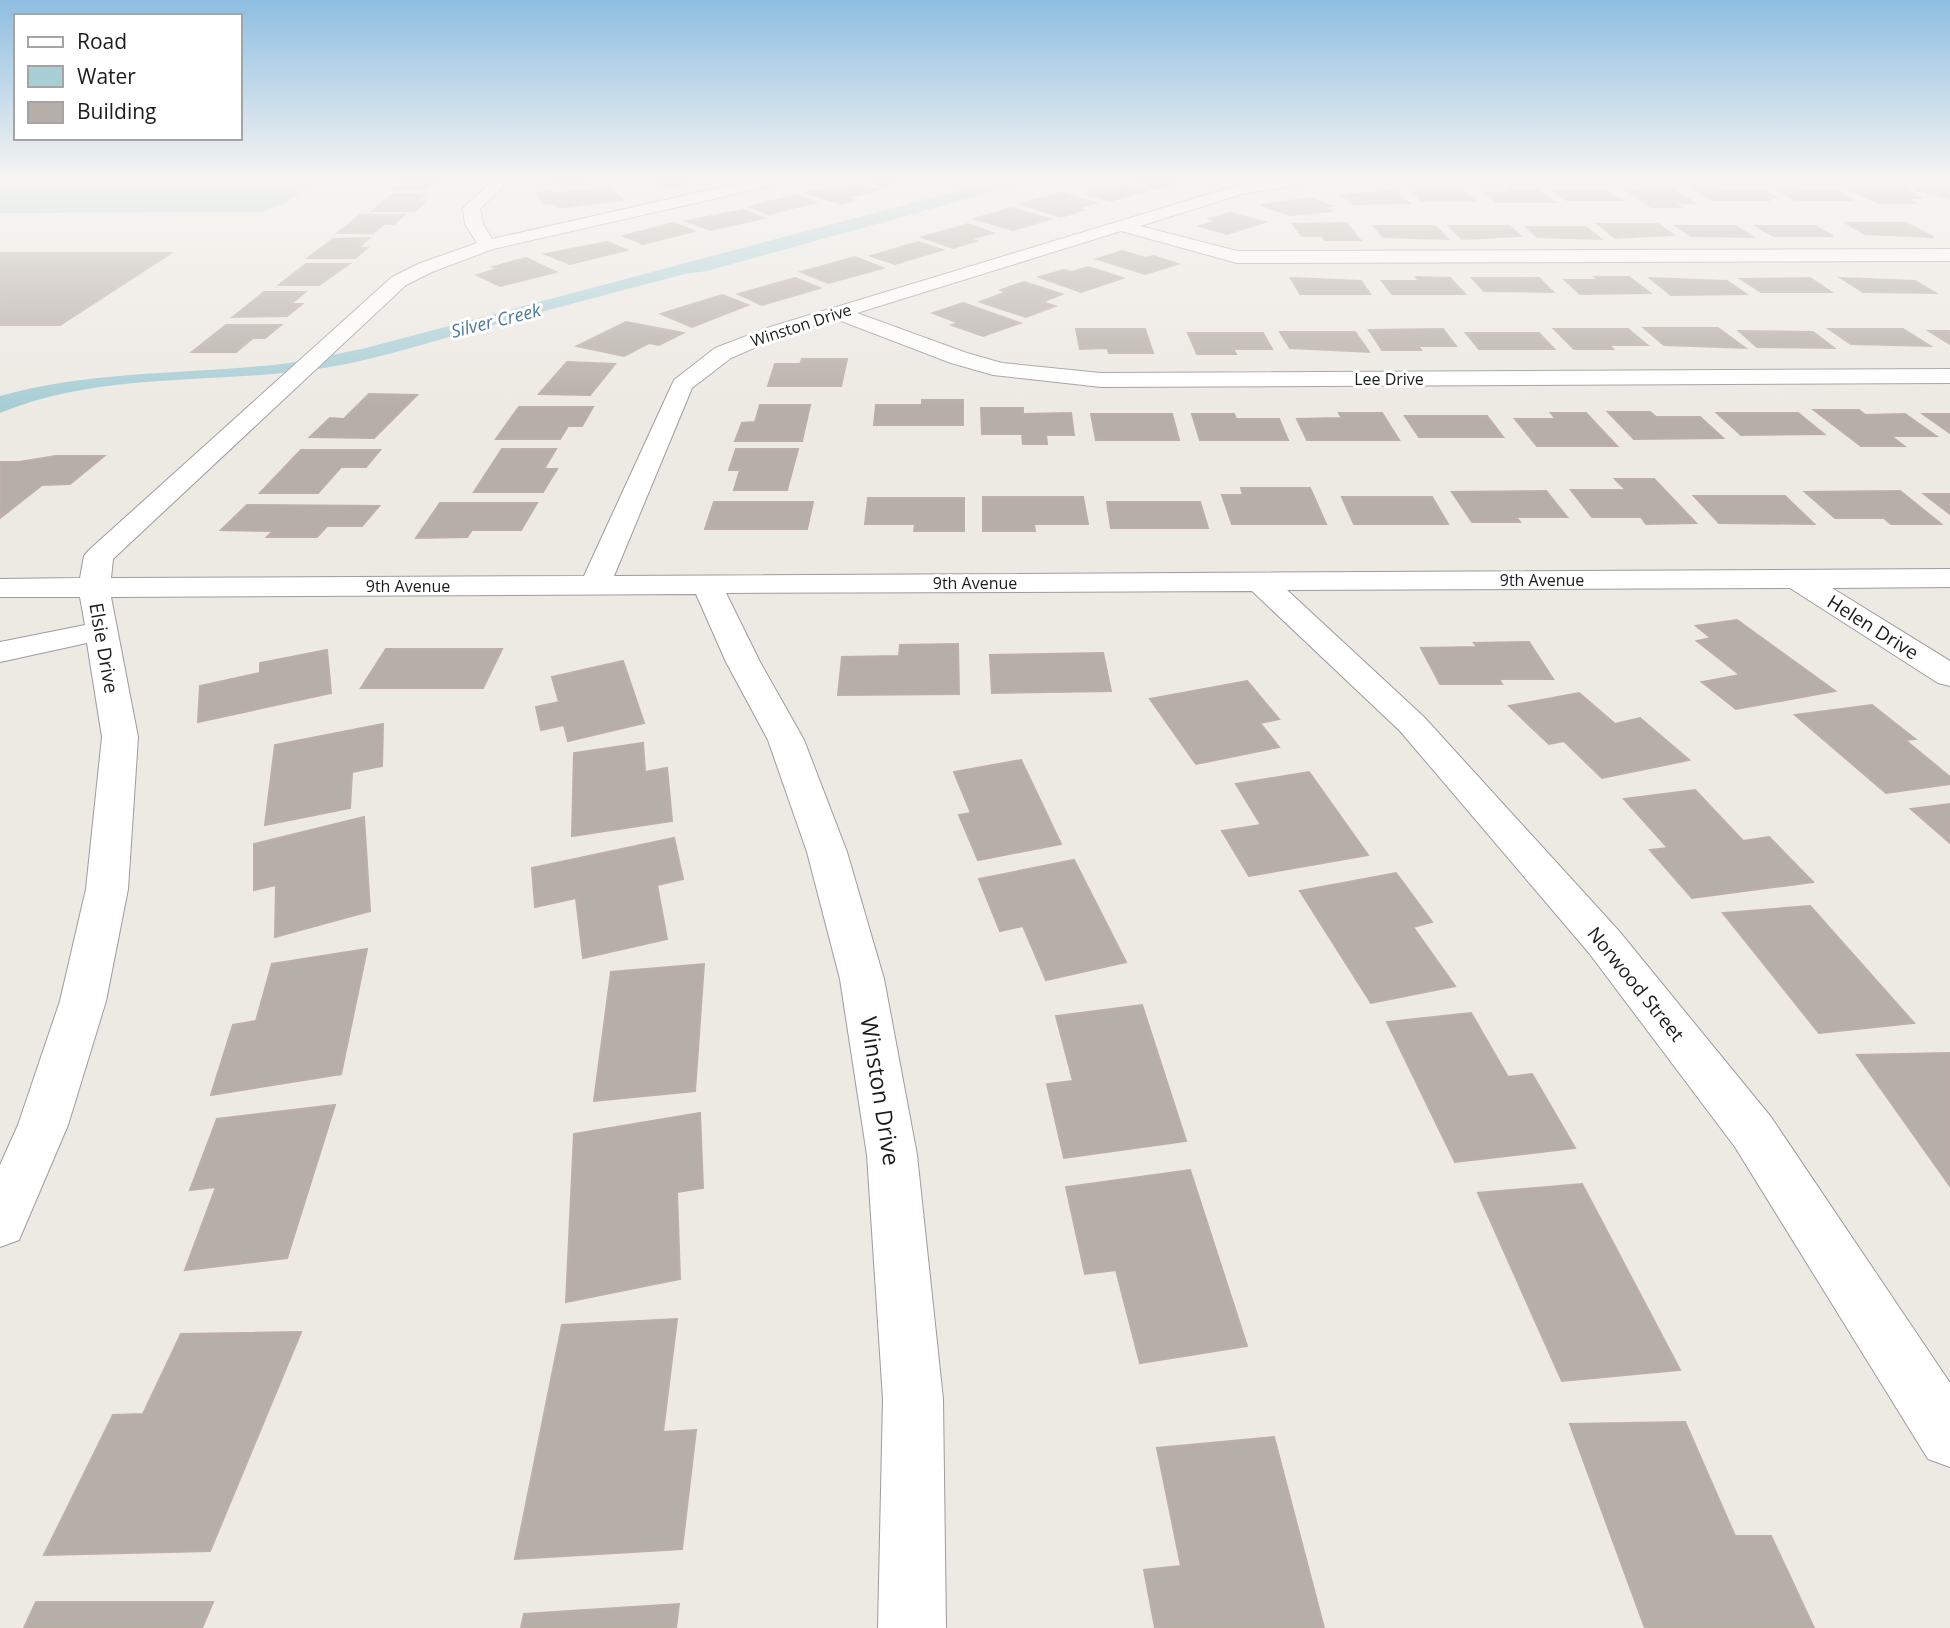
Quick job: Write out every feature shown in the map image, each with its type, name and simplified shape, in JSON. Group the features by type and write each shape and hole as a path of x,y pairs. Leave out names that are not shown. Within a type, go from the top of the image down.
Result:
{"street":[{"name":"Elsie Drive","path":"0,1223 43,1125 68,1051 83,1001 107,889 120,737 94,588 99,556 399,281 460,255"},
{"name":"Winston Drive","path":"595,585 682,385 723,353 777,331 1027,255"},
{"path":"1229,255 1950,255"},
{"name":"Lee Drive","path":"838,313 959,358 1001,370 1101,380 1950,376"},
{"name":"9th Avenue","path":"0,588 1950,578"},
{"name":"Helen Drive","path":"1797,579 1950,676"},
{"name":"Norwood Street","path":"1260,582 1412,724 1604,942 1753,1132 1950,1437"},
{"name":"Winston Drive","path":"707,584 743,662 786,740 827,852 862,979 892,1155 912,1385 912,1628"},
{"path":"0,652 101,631"}],"water":[{"name":"Silver Creek","path":"716,255 765,255 341,365 298,372 126,384 42,399 0,413 0,396 64,382 274,365 362,349"}],"building":[{"path":"0,255 168,255 60,325 0,325"},
{"path":"312,255 359,255 355,258 308,258"},
{"path":"547,255 607,255 570,264"},
{"path":"874,255 925,255 895,264 871,256"},
{"path":"1110,255 1136,255 1146,258 1153,256 1178,264 1145,274 1097,259"},
{"path":"855,257 883,268 828,283 801,272"},
{"path":"526,258 556,272 500,286 477,275 497,269 493,267"},
{"path":"306,264 349,264 319,285 279,285"},
{"path":"1088,267 1123,278 1081,292 1039,277 1064,270 1072,272"},
{"path":"1416,277 1450,278 1465,294 1392,294 1382,281 1419,281"},
{"path":"1595,277 1629,277 1650,293 1580,294 1565,280 1599,280"},
{"path":"795,278 820,288 762,305 738,294"},
{"path":"1291,278 1361,281 1370,294 1300,294"},
{"path":"1472,278 1539,278 1553,292 1484,291"},
{"path":"1650,278 1727,281 1746,294 1671,295"},
{"path":"1810,278 1831,292 1761,292 1741,279"},
{"path":"1841,278 1915,281 1935,293 1863,292"},
{"path":"1024,282 1062,294 1042,302 1055,306 1026,317 980,302 1007,292 1001,290"},
{"path":"264,292 305,292 291,304 302,304 287,316 233,317"},
{"path":"722,295 748,305 692,327 661,314"},
{"path":"963,303 1020,323 983,336 952,325 959,323 933,313"},
{"path":"626,322 683,333 659,345 649,343 624,356 577,346"},
{"path":"226,325 281,325 265,338 253,338 236,352 192,352"},
{"path":"1644,328 1718,328 1745,348 1664,345"},
{"path":"1076,329 1145,329 1153,353 1109,353 1107,348 1080,349"},
{"path":"1443,329 1456,346 1418,346 1421,350 1382,350 1369,330"},
{"path":"1554,329 1628,329 1647,345 1609,345 1613,349 1574,349"},
{"path":"1829,329 1903,329 1930,346 1851,344"},
{"path":"1739,331 1813,332 1834,348 1757,347"},
{"path":"1929,331 1950,331 1950,344"},
{"path":"1280,332 1355,332 1369,352 1290,348"},
{"path":"1188,333 1263,333 1272,349 1233,349 1236,354 1197,354"},
{"path":"1466,333 1539,333 1554,349 1479,349"},
{"path":"802,359 847,359 841,386 768,386 775,364 800,364"},
{"path":"567,362 615,364 590,395 539,394"},
{"path":"369,394 417,395 374,438 310,437 330,418 344,419"},
{"path":"922,400 963,400 963,425 874,425 876,405 922,405"},
{"path":"760,405 810,405 802,441 735,441 742,423 755,422"},
{"path":"519,407 593,407 582,426 568,426 560,439 496,439"},
{"path":"981,408 1023,408 1023,414 1071,413 1074,435 1046,435 1047,444 1023,444 1022,434 982,434"},
{"path":"1814,410 1859,410 1865,415 1905,414 1936,436 1891,436 1904,446 1861,446"},
{"path":"1608,412 1650,412 1656,417 1700,417 1723,438 1634,439"},
{"path":"1339,413 1382,413 1399,440 1307,440 1297,419 1342,418"},
{"path":"1551,413 1586,413 1617,446 1537,446 1515,419 1556,419"},
{"path":"1717,413 1798,413 1824,434 1741,435"},
{"path":"1091,414 1172,414 1179,440 1096,440"},
{"path":"1192,414 1234,414 1236,419 1279,419 1288,440 1200,440"},
{"path":"1923,414 1950,414 1950,433"},
{"path":"1405,416 1487,416 1503,437 1419,437"},
{"path":"502,449 556,449 544,469 557,469 543,492 474,492"},
{"path":"736,449 798,449 787,490 734,490 740,470 729,470"},
{"path":"301,450 380,450 366,467 341,467 318,493 260,493"},
{"path":"56,456 104,456 70,484 42,485 0,518 0,462"},
{"path":"1615,479 1654,479 1696,523 1646,524 1641,517 1592,517 1571,490 1626,490"},
{"path":"1241,488 1310,488 1326,524 1232,524 1222,495 1243,495"},
{"path":"1546,491 1567,517 1516,517 1520,522 1472,522 1452,492"},
{"path":"1900,491 1941,524 1891,524 1884,518 1835,518 1805,492"},
{"path":"1924,494 1950,494 1950,514"},
{"path":"1694,496 1785,496 1814,524 1719,523"},
{"path":"983,497 1083,497 1088,524 1034,524 1035,531 983,531"},
{"path":"1342,497 1432,497 1448,524 1354,524"},
{"path":"868,498 964,498 964,531 914,531 915,524 865,524"},
{"path":"714,502 813,502 807,529 705,529"},
{"path":"1107,502 1200,502 1208,528 1111,528"},
{"path":"440,503 537,503 521,530 472,530 467,537 416,538"},
{"path":"247,505 379,506 362,526 327,526 317,537 267,537 273,531 221,530"},
{"path":"1737,620 1835,691 1736,709 1702,682 1740,675 1697,641 1711,638 1696,626"},
{"path":"1529,642 1553,679 1499,679 1502,684 1440,684 1421,648 1477,647 1474,643"},
{"path":"958,644 959,694 838,695 842,657 899,656 900,645"},
{"path":"386,649 502,649 483,688 361,688"},
{"path":"327,650 331,693 198,722 200,686 260,673 260,663"},
{"path":"1103,653 1111,691 992,693 990,655"},
{"path":"623,661 644,723 568,741 564,725 541,730 536,707 559,702 552,677"},
{"path":"1247,681 1279,719 1260,723 1279,747 1196,764 1150,699"},
{"path":"1579,693 1615,724 1640,718 1689,760 1602,778 1564,741 1549,744 1509,706"},
{"path":"1872,705 1915,739 1905,740 1950,777 1950,784 1886,793 1795,715"},
{"path":"383,724 382,766 352,772 350,808 265,825 275,745"},
{"path":"643,743 645,772 667,768 672,821 572,836 574,753"},
{"path":"1021,760 1061,844 978,860 959,815 971,813 954,772"},
{"path":"1309,772 1368,855 1249,876 1222,831 1261,825 1236,784"},
{"path":"1695,790 1743,841 1769,837 1813,882 1692,898 1650,850 1668,848 1624,799"},
{"path":"1950,804 1950,843 1911,809"},
{"path":"364,817 370,911 275,937 276,885 254,890 254,844"},
{"path":"674,838 683,879 657,885 667,939 583,958 576,898 535,907 532,868"},
{"path":"1074,860 1126,962 1046,980 1023,926 1000,931 979,879"},
{"path":"1396,873 1432,922 1413,927 1455,986 1371,1003 1300,891"},
{"path":"1810,906 1914,1023 1819,1033 1723,913"},
{"path":"367,949 341,1074 211,1095 233,1025 256,1021 272,964"},
{"path":"704,964 695,1091 594,1101 611,972"},
{"path":"1142,1005 1186,1141 1064,1158 1047,1084 1073,1081 1056,1016"},
{"path":"1471,1013 1508,1077 1532,1074 1575,1148 1455,1162 1387,1022"},
{"path":"1950,1053 1950,1186 1857,1055"},
{"path":"335,1105 287,1258 185,1270 216,1187 190,1190 217,1119"},
{"path":"700,1113 703,1188 677,1192 680,1279 566,1302 574,1134"},
{"path":"1190,1170 1247,1346 1140,1363 1116,1270 1085,1274 1066,1187"},
{"path":"1582,1184 1680,1370 1562,1381 1478,1193"},
{"path":"677,1319 663,1432 696,1430 682,1549 515,1559 562,1325"},
{"path":"301,1332 210,1551 44,1555 113,1415 143,1414 181,1334"},
{"path":"1685,1422 1735,1536 1771,1536 1814,1628 1645,1628 1570,1424"},
{"path":"1274,1437 1324,1628 1155,1628 1144,1570 1181,1566 1157,1448"},
{"path":"36,1602 213,1602 202,1628 24,1628"},
{"path":"679,1604 676,1628 521,1628 524,1614"}]}
